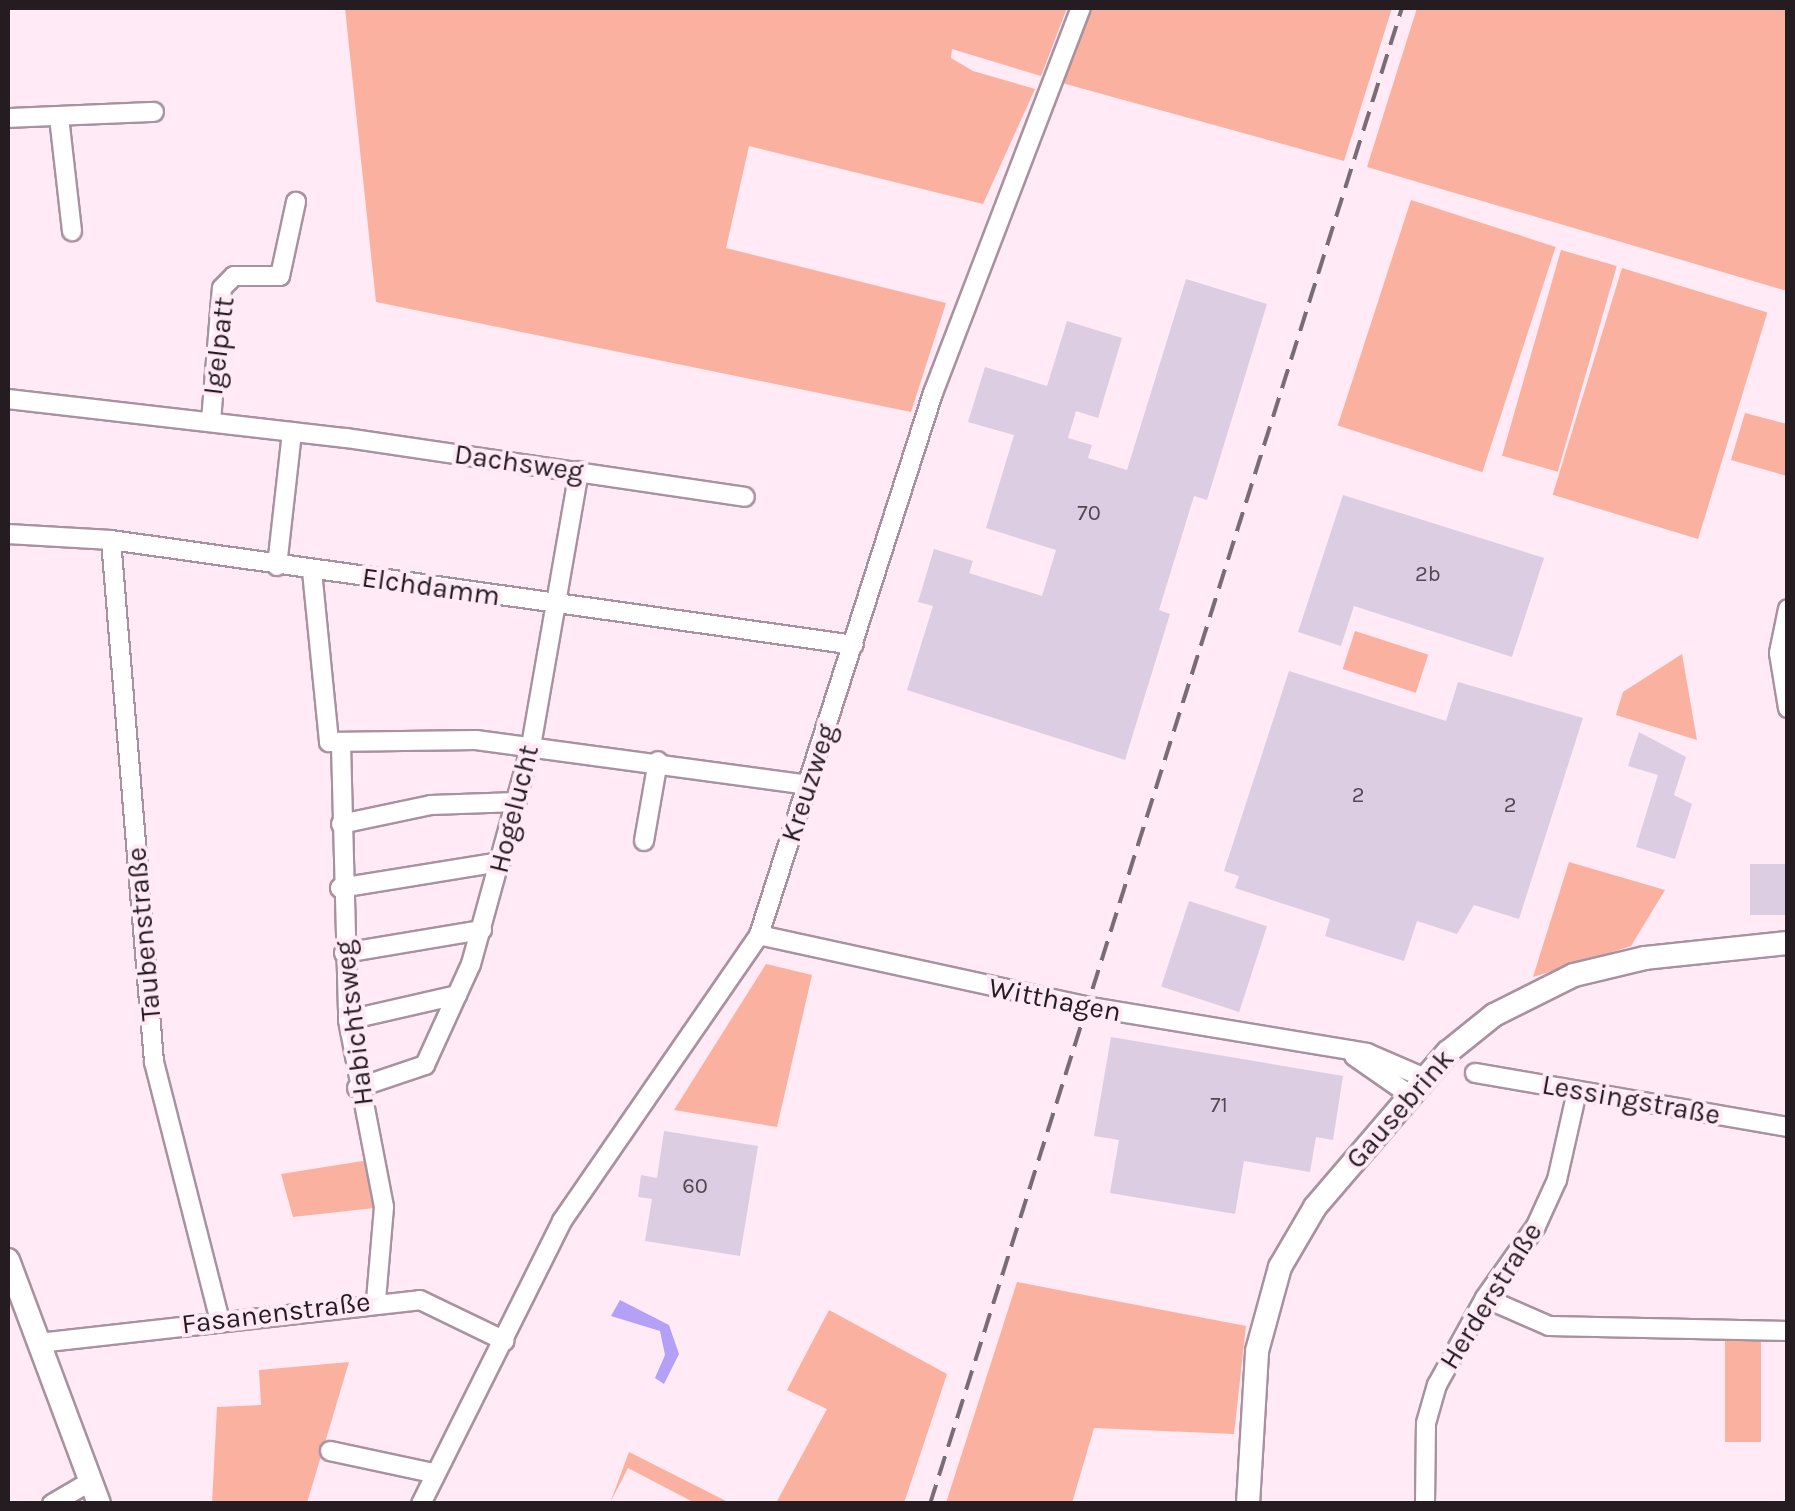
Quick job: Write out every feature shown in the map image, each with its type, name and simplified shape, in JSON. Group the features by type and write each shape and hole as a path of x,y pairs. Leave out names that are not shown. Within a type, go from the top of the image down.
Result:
{"main road":[{"name":"Gausebrink","path":"1248,1504 1254,1377 1276,1277 1316,1207 1417,1087 1468,1034 1553,983 1645,958 1788,943"},
{"path":"8,1264 95,1492"}],"street":[{"name":"Kreuzweg","path":"421,1504 432,1472 505,1340 562,1221 758,935 933,393 1081,8"},
{"path":"8,118 154,112"},
{"path":"59,117 72,231"},
{"name":"Igelpatt","path":"211,421 222,288 234,276 280,276 296,202"},
{"name":"Dachsweg","path":"8,399 211,421 745,497"},
{"path":"278,566 292,432"},
{"name":"Hogelucht","path":"358,1088 425,1065 482,930 530,746 580,472"},
{"name":"Elchdamm","path":"8,534 111,540 854,644"},
{"name":"Taubenstraße","path":"111,540 154,1062 220,1320"},
{"path":"312,571 328,742 530,746 658,760 809,786"},
{"path":"1788,609 1784,636 1788,708"},
{"name":"Habichtsweg","path":"342,744 340,888 348,1020 358,1088 384,1207 376,1301"},
{"path":"644,840 658,760"},
{"path":"340,824 431,805 517,802"},
{"path":"340,888 501,862"},
{"path":"344,953 482,930"},
{"name":"Witthagen","path":"758,935 1354,1056 1417,1087"},
{"path":"348,1020 457,994"},
{"name":"Lessingstraße","path":"1475,1073 1788,1126"},
{"name":"Herderstraße","path":"1426,1504 1426,1424 1454,1349 1484,1298 1536,1226 1557,1180 1576,1091"},
{"path":"1484,1298 1548,1326 1788,1331"},
{"name":"Fasanenstraße","path":"40,1343 376,1301 420,1300 505,1340"},
{"path":"330,1451 432,1472"},
{"path":"52,1504 95,1492"}],"shaded area":[{"path":"345,8 1067,8 1041,76 952,49 951,58 973,71 1035,89 983,204 749,146 726,248 946,303 911,412 376,302"},
{"path":"1089,8 1392,8 1344,161 1055,81"},
{"path":"1417,8 1787,8 1787,291 1367,167"},
{"path":"1411,200 1556,247 1482,472 1338,425"},
{"path":"1561,250 1617,266 1558,472 1502,456"},
{"path":"1622,268 1767,312 1698,539 1553,495"},
{"path":"1745,413 1787,424 1787,476 1731,460"},
{"path":"1355,631 1428,655 1416,693 1343,669"},
{"path":"1682,654 1697,740 1616,715 1623,692"},
{"path":"1569,862 1665,890 1631,946 1533,977"},
{"path":"766,964 812,975 777,1127 674,1110"},
{"path":"369,1160 374,1208 293,1217 281,1174"},
{"path":"1017,1282 1246,1326 1234,1434 1094,1428 1072,1503 946,1503"},
{"path":"620,1300 669,1325 679,1354 664,1384 655,1378 665,1355 660,1331 611,1316"},
{"path":"829,1310 947,1374 904,1503 776,1503 827,1409 787,1390"},
{"path":"1725,1340 1761,1340 1761,1442 1725,1442"},
{"path":"349,1362 307,1503 212,1504 217,1407 261,1405 259,1370"},
{"path":"629,1452 730,1503 695,1503 628,1468 610,1503"}],"building":[{"path":"1186,279 1267,304 1207,500 1194,496 1159,610 1170,614 1125,760 907,690 933,606 918,602 934,549 973,561 969,573 1042,596 1056,550 986,528 1014,435 968,422 985,367 1047,386 1067,321 1122,338 1098,418 1076,411 1068,438 1092,445 1088,458 1127,470"},
{"path":"1343,495 1544,558 1512,657 1354,606 1341,646 1298,632"},
{"path":"1289,671 1446,721 1458,682 1583,718 1519,919 1474,905 1457,934 1417,921 1404,961 1325,936 1330,919 1235,888 1239,876 1224,871"},
{"path":"1639,732 1686,757 1674,795 1692,804 1675,859 1636,847 1658,775 1628,766"},
{"path":"1750,864 1788,864 1788,915 1750,915"},
{"path":"1189,901 1267,926 1239,1012 1161,987"},
{"path":"1111,1037 1343,1076 1333,1140 1316,1137 1310,1172 1244,1161 1235,1214 1110,1193 1119,1140 1094,1136"},
{"path":"664,1131 758,1146 740,1256 645,1241 652,1199 638,1197 641,1175 657,1178"}],"railway":[{"path":"930,1504 1402,8"}]}
